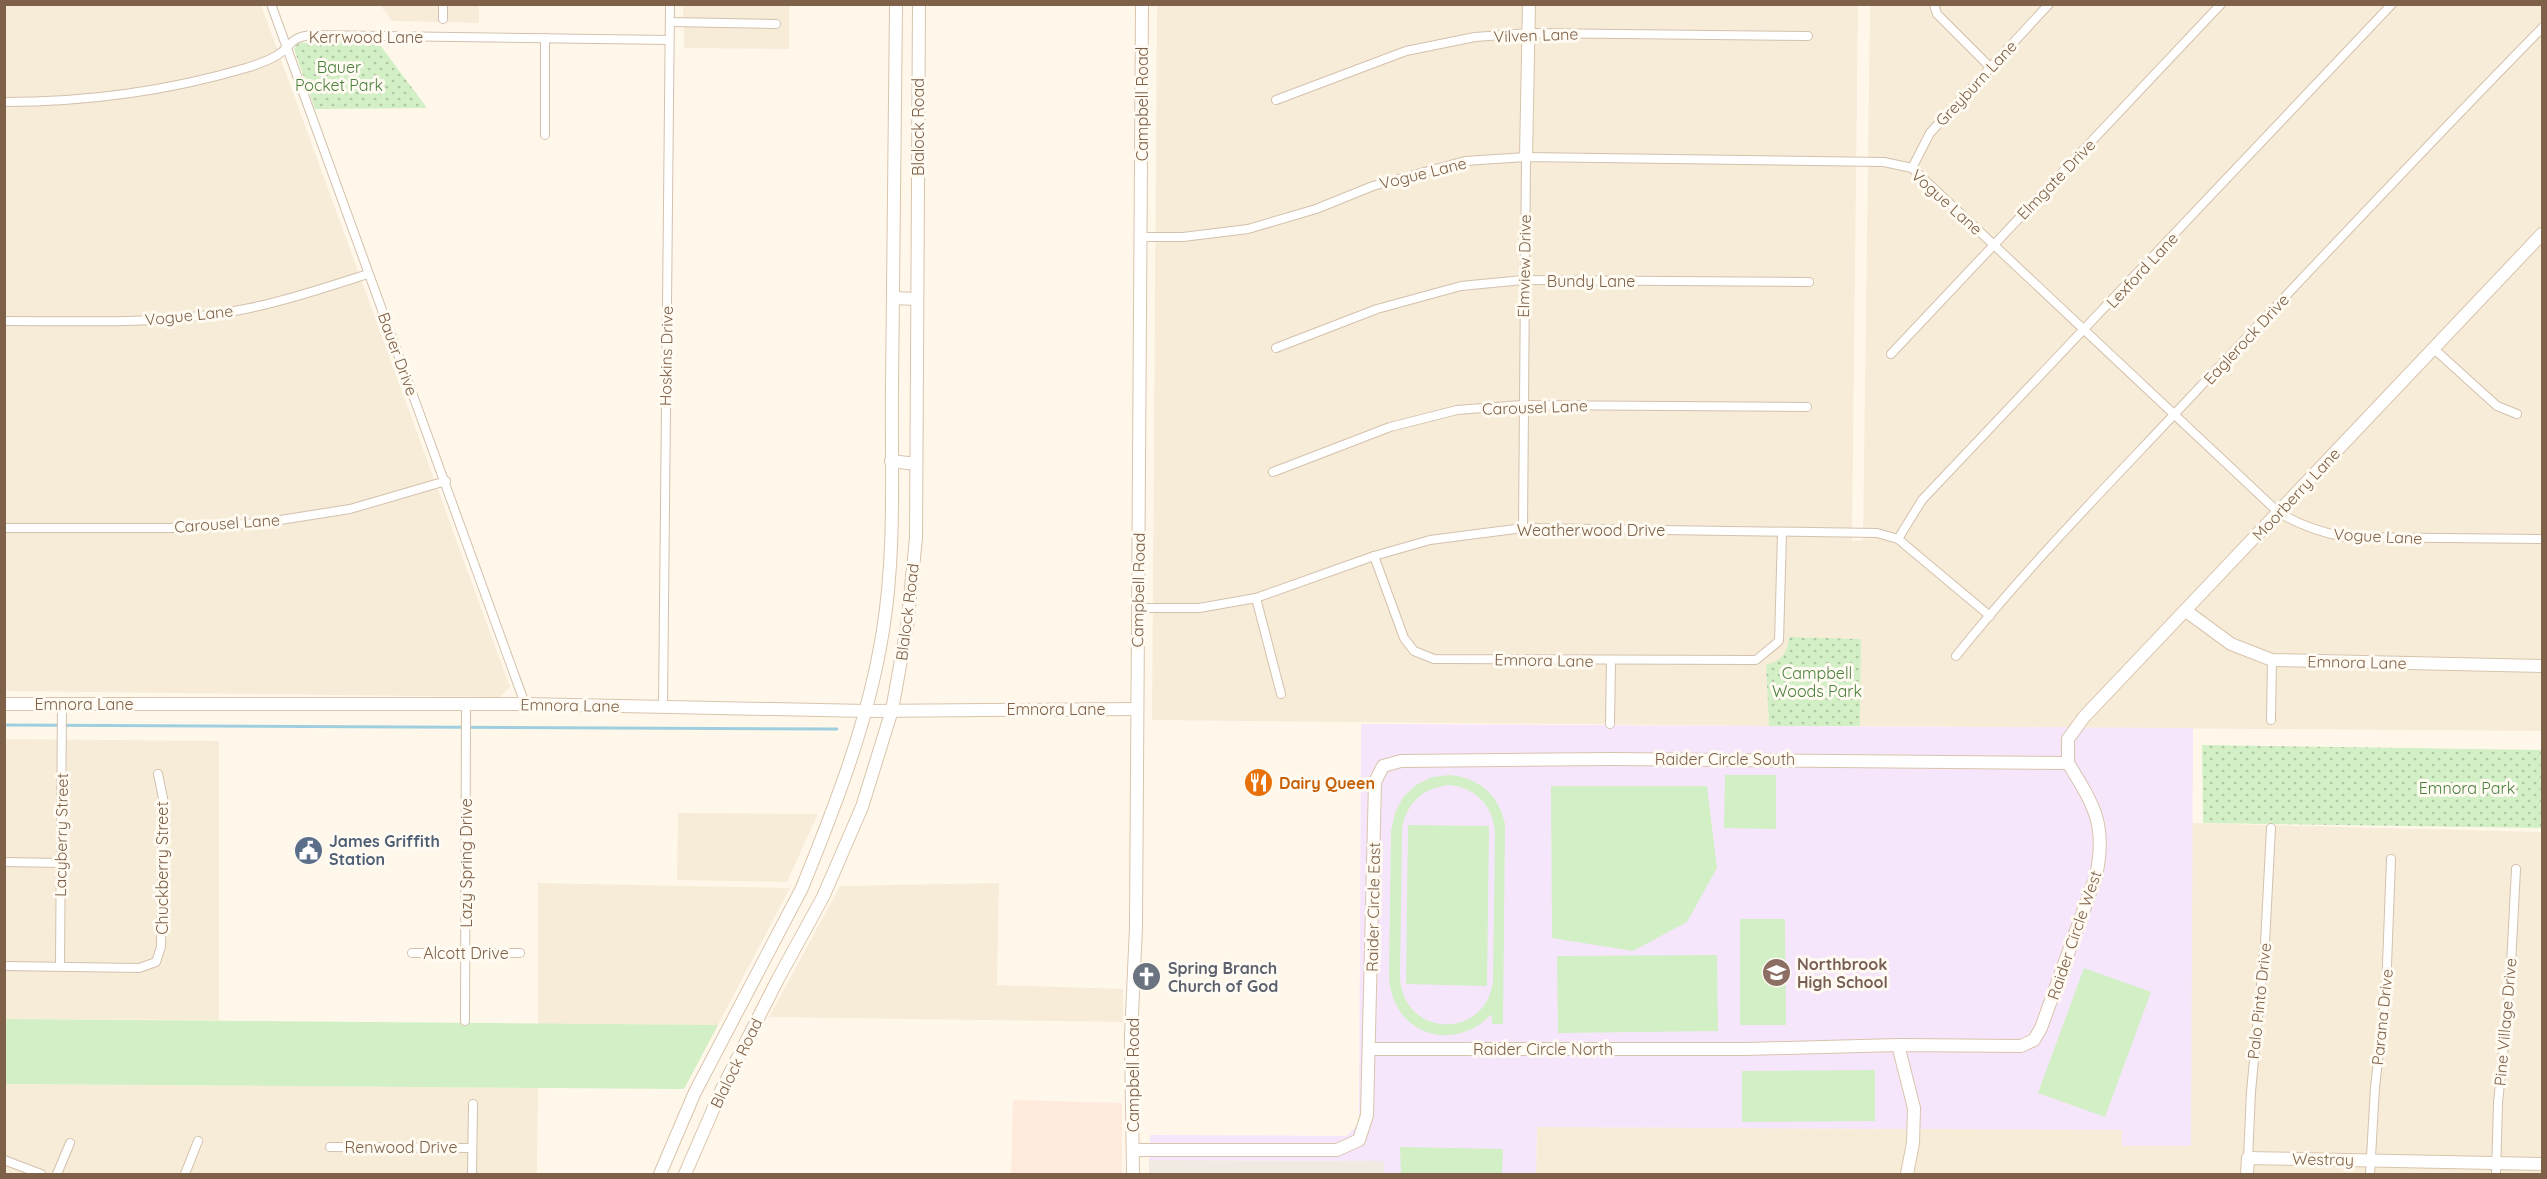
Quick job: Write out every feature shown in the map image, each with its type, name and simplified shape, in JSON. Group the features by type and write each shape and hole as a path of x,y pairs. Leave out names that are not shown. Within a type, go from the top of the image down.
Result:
{"street":[{"name":"Bauer Drive","path":"271,4 368,274 446,481 525,704"},
{"path":"443,4 443,19"},
{"name":"Hoskins Drive","path":"663,707 670,4"},
{"name":"Blalock Road","path":"660,1174 694,1092 802,888 837,801 866,711 883,629 890,538 896,4"},
{"name":"Blalock Road","path":"685,1174 722,1089 778,978 823,897 862,807 892,710 908,621 916,538 919,4"},
{"name":"Campbell Road","path":"1133,1174 1131,1037 1136,927 1142,4"},
{"name":"Elmview Drive","path":"1523,528 1523,280 1529,4"},
{"path":"1934,4 1937,14 1990,67"},
{"name":"Greyburn Lane","path":"1912,168 1930,133 2049,4"},
{"name":"Elmgate Drive","path":"1891,354 2221,4"},
{"name":"Lexford Lane","path":"1898,539 1922,500 2084,332 2392,4"},
{"path":"670,22 776,24"},
{"name":"Eaglerock Drive","path":"1956,656 2175,414 2542,28"},
{"name":"Vilven Lane","path":"1275,100 1406,51 1475,37 1529,33 1808,36"},
{"name":"Kerrwood Lane","path":"4,102 91,98 182,85 248,67 277,56 294,38 310,35 669,40"},
{"path":"544,135 545,38"},
{"path":"895,122 918,123"},
{"name":"Vogue Lane","path":"1142,237 1195,236 1248,229 1316,209 1373,186 1411,174 1465,161 1526,157 1861,160 1912,168 2278,512 2306,527 2344,537 2542,539"},
{"name":"Moorberry Lane","path":"2068,763 2068,739 2072,732 2542,234"},
{"name":"Vogue Lane","path":"4,321 120,321 227,311 309,293 368,274"},
{"name":"Bundy Lane","path":"1276,348 1377,309 1461,286 1523,280 1809,282"},
{"path":"893,298 917,299"},
{"path":"2433,348 2497,406 2517,414"},
{"name":"Carousel Lane","path":"1273,472 1390,428 1457,410 1522,405 1807,407"},
{"path":"891,461 916,464"},
{"name":"Carousel Lane","path":"4,528 189,528 261,523 350,508 446,481"},
{"name":"Weatherwood Drive","path":"1138,608 1199,608 1256,598 1374,556 1430,540 1523,528 1877,533 1898,539 1990,616"},
{"name":"Emnora Lane","path":"1374,556 1404,639 1414,651 1434,659 1756,660 1779,642 1782,533"},
{"path":"1256,598 1281,694"},
{"name":"Emnora Lane","path":"2186,611 2231,644 2272,660 2542,666"},
{"path":"2271,720 2272,660"},
{"path":"1611,661 1611,724"},
{"name":"Emnora Lane","path":"4,704 466,709 525,704 866,711 1136,709"},
{"name":"Lacyberry Street","path":"60,966 62,706"},
{"name":"Lazy Spring Drive","path":"465,1021 466,709"},
{"name":"Raider Circle South","path":"1383,766 1401,761 1612,759 2068,763"},
{"name":"Raider Circle West","path":"2034,1041 2079,926 2096,876 2101,852 2098,819 2068,763"},
{"name":"Raider Circle East","path":"1370,1049 1375,782 1383,766"},
{"name":"Chuckberry Street","path":"60,966 139,968 156,962 161,947 163,798 158,774"},
{"name":"Palo Pinto Drive","path":"2247,1174 2251,1092 2265,943 2271,828"},
{"name":"Parana Drive","path":"2370,1174 2375,1087 2386,991 2391,859"},
{"path":"4,862 61,863"},
{"name":"Pine Village Drive","path":"2495,1169 2498,1103 2511,974 2516,869"},
{"name":"Alcott Drive","path":"412,953 520,953"},
{"path":"4,966 60,966"},
{"name":"Raider Circle North","path":"1370,1049 2021,1046 2034,1041"},
{"path":"1898,1045 1914,1108 1913,1143 1907,1174"},
{"path":"1133,1150 1337,1150 1359,1140 1367,1114 1370,1049"},
{"path":"472,1174 473,1104"},
{"path":"185,1174 198,1141"},
{"path":"57,1174 70,1143"},
{"name":"Renwood Drive","path":"330,1147 472,1148"},
{"name":"Westray","path":"2248,1158 2370,1160 2495,1169 2542,1164"},
{"path":"4,1160 41,1174"}],"shaded area":[{"path":"5,5 261,5 510,687 500,697 5,691"},
{"path":"380,5 479,5 479,23 392,21"},
{"path":"683,5 789,5 789,49 684,48"},
{"path":"1157,5 1858,5 1852,541 1863,540 1870,5 2542,5 2542,731 1860,726 1861,639 1789,637 1788,650 1778,661 1766,666 1769,726 1152,720"},
{"name":"Northbrook High School","path":"1361,724 2193,728 2191,1146 2122,1146 2122,1130 1537,1127 1536,1174 1384,1174 1384,1161 1149,1160 1150,1135 1347,1136 1359,1123"},
{"path":"5,739 219,741 219,1020 5,1019"},
{"path":"678,813 818,814 787,882 677,880"},
{"path":"2192,823 2542,832 2542,1174 1536,1174 1537,1127 2122,1130 2122,1146 2191,1146"},
{"path":"538,883 790,888 718,1025 538,1024"},
{"path":"999,883 997,985 1123,989 1123,1022 769,1017 840,886"},
{"path":"5,1084 538,1088 537,1174 5,1174"},
{"path":"1013,1100 1122,1103 1122,1174 1011,1174"},
{"path":"1149,1160 1384,1161 1384,1174 1149,1174"}],"green space":[{"name":"Bauer Pocket Park","path":"348,41 380,45 427,108 315,109 294,49 298,43"},
{"name":"Campbell Woods Park","path":"1789,637 1861,639 1860,726 1769,726 1766,665 1783,655"},
{"name":"Emnora Park","path":"2202,745 2542,750 2542,828 2203,823"},
{"path":"1450,775 1479,784 1493,797 1505,824 1503,1024 1492,1024 1492,1014 1477,1026 1460,1033 1444,1035 1428,1032 1413,1025 1401,1013 1393,998 1389,978 1391,831 1395,813 1403,797 1416,785 1432,777","holes":["1440,786 1468,790 1482,800 1494,823 1493,980 1487,1000 1476,1014 1462,1022 1446,1024 1430,1021 1415,1012 1405,998 1400,978 1402,831 1411,805 1424,793"]},
{"path":"1725,775 1776,775 1776,829 1724,828"},
{"path":"1551,786 1707,786 1717,868 1687,922 1633,951 1552,938"},
{"path":"1408,825 1489,826 1487,986 1406,984"},
{"path":"1740,919 1785,919 1786,1025 1740,1025"},
{"path":"1717,955 1718,1031 1558,1033 1557,956"},
{"path":"2084,968 2151,992 2105,1117 2038,1093"},
{"path":"5,1019 718,1025 684,1089 5,1084"},
{"path":"1875,1070 1875,1121 1742,1122 1742,1071"},
{"path":"1400,1147 1503,1149 1502,1174 1401,1174"}],"waterway":[{"path":"4,725 837,729"}],"place":[{"name":"Dairy Queen","path":"1258,783"},
{"name":"James Griffith Station","path":"308,850"},
{"name":"Northbrook High School","path":"1776,973"},
{"name":"Spring Branch Church of God","path":"1147,977"}]}
